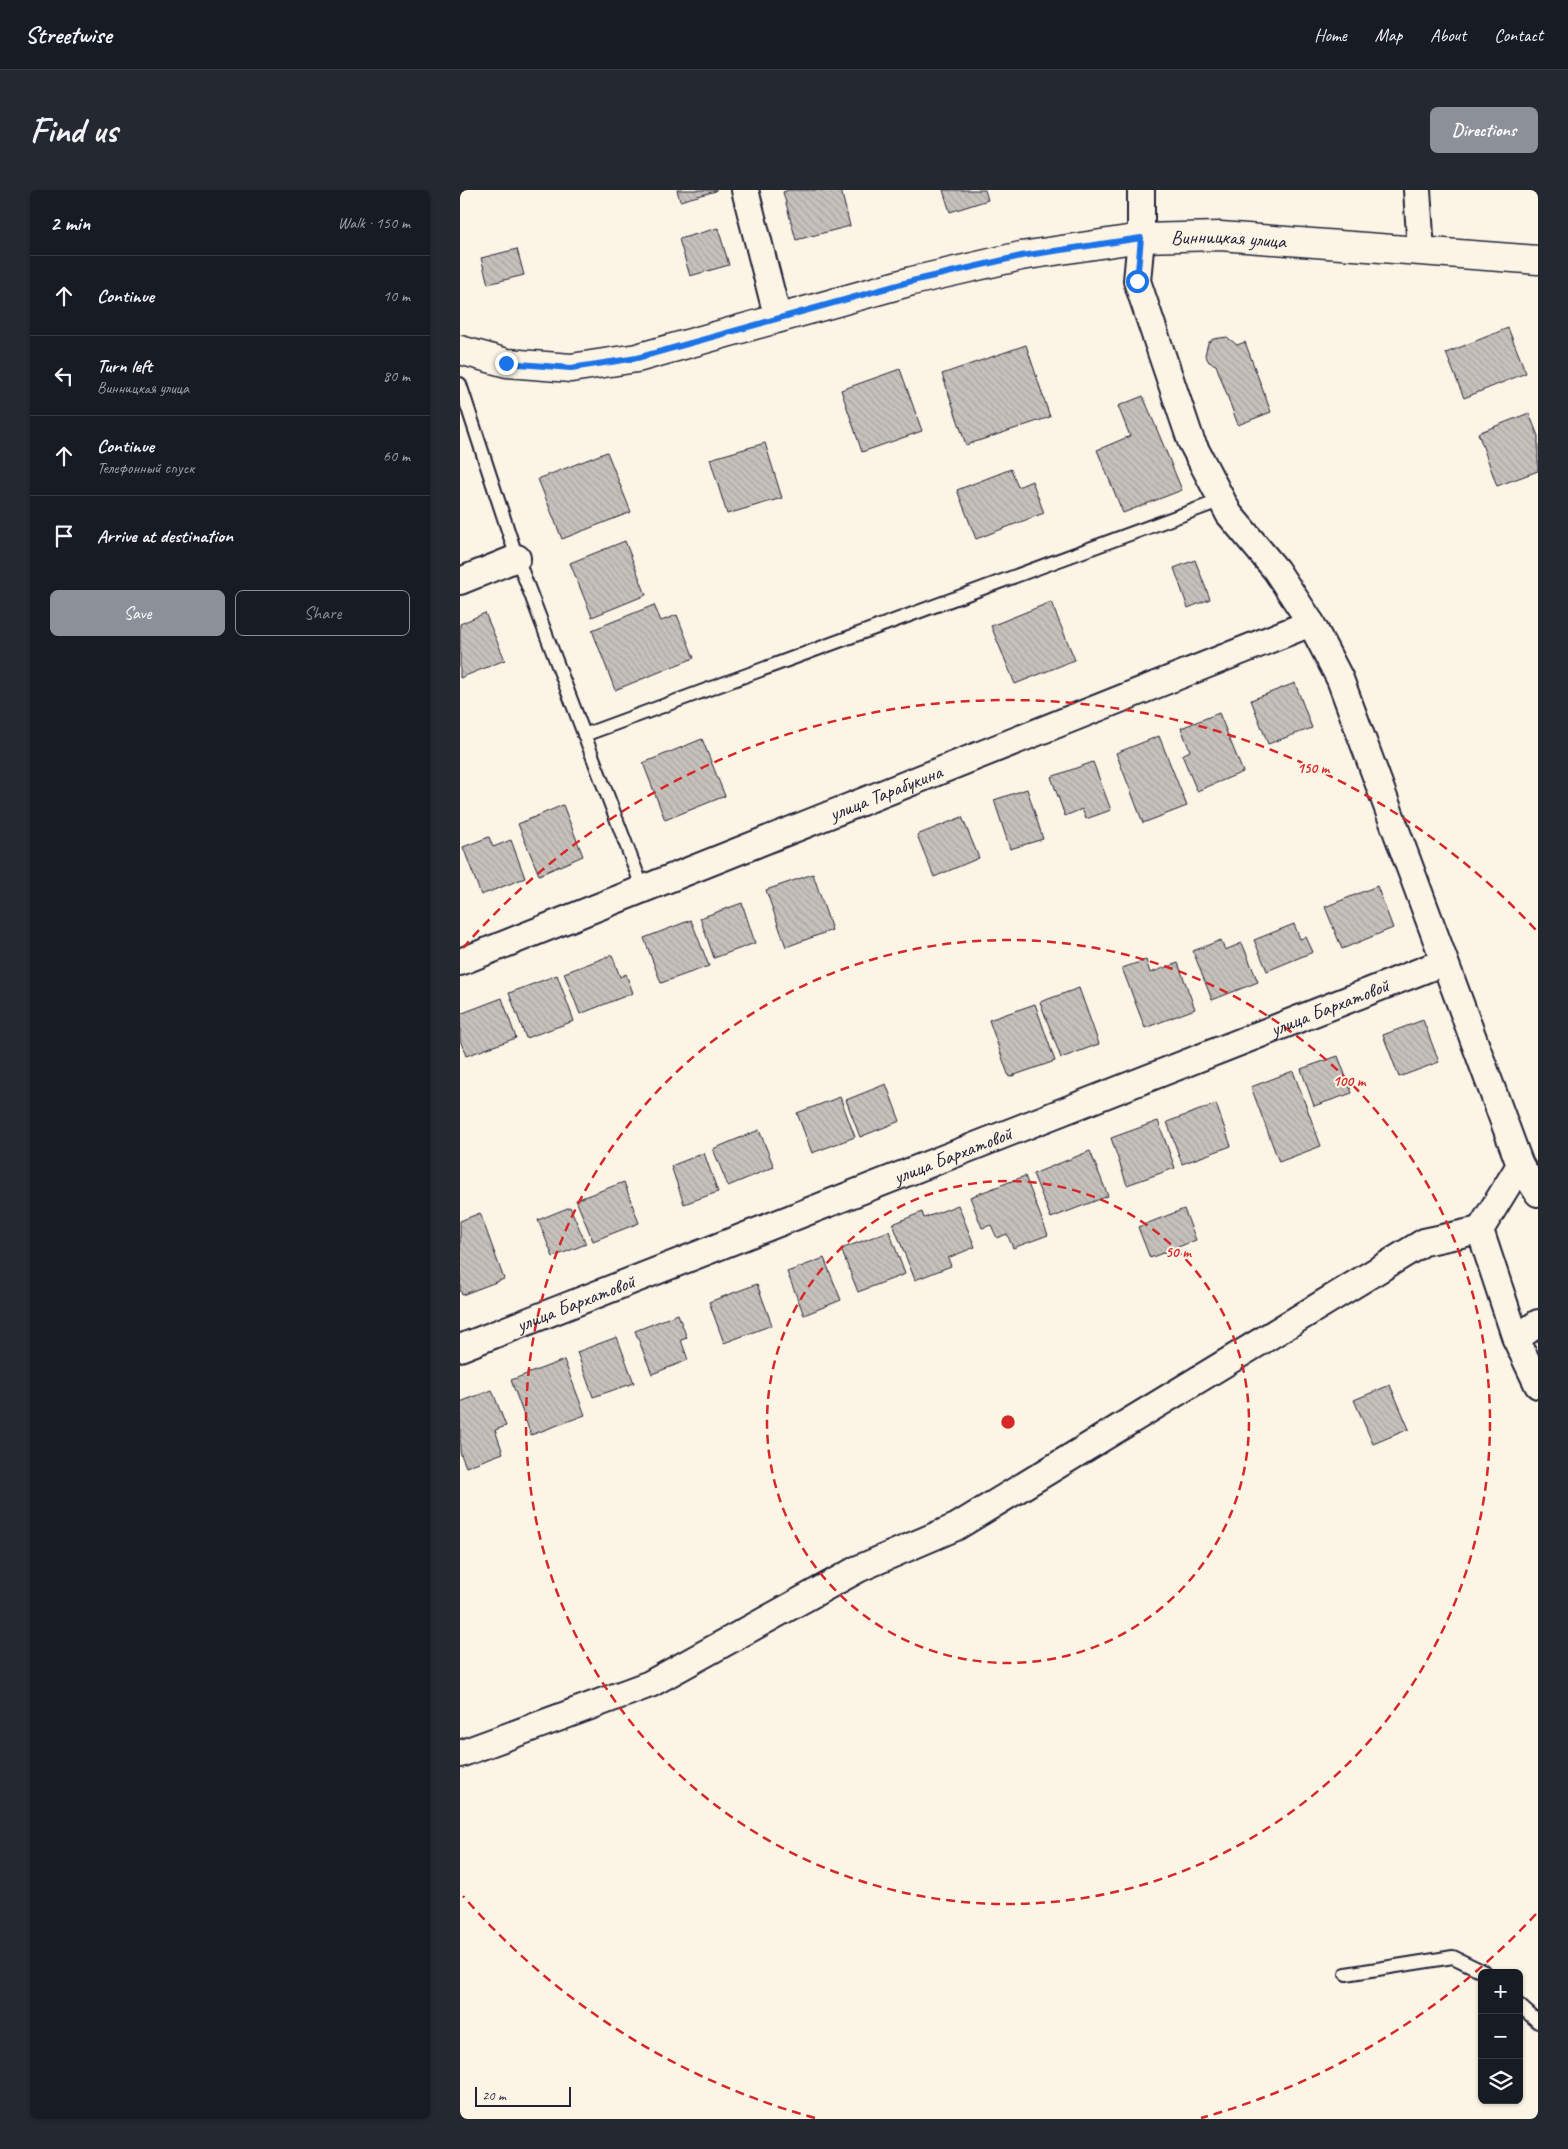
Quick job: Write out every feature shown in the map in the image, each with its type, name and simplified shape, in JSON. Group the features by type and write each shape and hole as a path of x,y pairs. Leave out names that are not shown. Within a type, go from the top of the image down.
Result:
{"main road":[{"name":"Винницкая улица","path":"460,350 506,363 571,368 637,358 912,281 1021,256 1141,238 1220,236 1538,260"}],"street":[{"path":"745,190 778,319"},
{"path":"1141,190 1141,238 1137,281 1191,441 1229,514 1276,570 1311,624 1340,679 1520,1165 1538,1193"},
{"path":"1417,190 1421,251"},
{"path":"460,581 517,558"},
{"name":"улица Тарабукина","path":"460,962 1311,624"},
{"name":"улица Бархатовой","path":"460,1348 1444,962"},
{"path":"460,1754 650,1684 858,1569 956,1527 1424,1242 1480,1230 1520,1165"},
{"path":"1480,1230 1516,1339 1538,1385"},
{"path":"1516,1339 1538,1323"}],"lane":[{"path":"460,384 517,558 643,889"},
{"path":"584,735 1222,500"},
{"path":"1346,1974 1453,1956 1478,1969"},
{"path":"1523,2009 1538,2022"}],"building":[{"path":"677,190 716,190 716,191 680,201"},
{"path":"789,190 841,190 850,226 796,240 783,192"},
{"path":"943,190 985,190 988,200 950,212"},
{"path":"718,228 729,265 690,276 679,239"},
{"path":"517,249 524,275 488,284 481,258"},
{"path":"1508,328 1526,373 1464,398 1446,353"},
{"path":"1227,337 1237,345 1245,342 1271,412 1238,425 1216,365 1209,362 1205,355 1208,343 1213,339"},
{"path":"1026,345 1050,417 966,445 942,374"},
{"path":"900,369 922,431 862,452 841,390"},
{"path":"1143,396 1182,490 1123,513 1097,450 1130,436 1118,406"},
{"path":"1529,413 1538,436 1538,471 1497,486 1478,433"},
{"path":"765,443 782,498 727,514 710,459"},
{"path":"607,452 631,512 562,539 538,479"},
{"path":"1011,469 1018,487 1032,481 1044,513 976,539 957,490"},
{"path":"625,541 646,595 592,617 570,563"},
{"path":"1195,560 1210,599 1188,608 1174,568"},
{"path":"1051,602 1075,660 1015,684 991,626"},
{"path":"654,605 661,621 677,615 694,658 615,690 592,630"},
{"path":"485,613 505,660 460,678 460,624"},
{"path":"1295,683 1312,728 1268,744 1251,700"},
{"path":"1219,713 1243,772 1197,791 1182,755 1190,751 1181,728"},
{"path":"1159,736 1187,806 1143,823 1116,753"},
{"path":"702,739 725,796 665,820 643,763"},
{"path":"1093,762 1111,810 1086,819 1082,809 1065,816 1051,777"},
{"path":"1027,789 1043,839 1010,849 994,800"},
{"path":"563,805 583,856 539,875 518,824"},
{"path":"962,817 979,858 934,877 917,835"},
{"path":"489,837 493,847 511,840 525,878 481,895 463,847"},
{"path":"813,874 832,930 786,947 766,890"},
{"path":"1377,886 1393,928 1342,949 1325,907"},
{"path":"742,903 755,943 714,958 700,918"},
{"path":"691,920 709,966 661,983 644,938"},
{"path":"1294,924 1300,939 1306,937 1313,952 1267,971 1254,940"},
{"path":"1221,940 1225,950 1242,943 1258,982 1212,1000 1193,951"},
{"path":"612,955 620,977 626,974 633,993 580,1014 564,973"},
{"path":"1146,960 1150,973 1178,963 1195,1009 1145,1028 1122,968"},
{"path":"557,975 574,1021 526,1038 509,993"},
{"path":"1079,988 1099,1044 1061,1058 1040,1002"},
{"path":"502,998 516,1038 466,1056 460,1040 460,1014"},
{"path":"1035,1004 1055,1061 1009,1077 989,1020"},
{"path":"1423,1020 1439,1062 1399,1077 1383,1035"},
{"path":"1338,1056 1352,1093 1314,1106 1301,1069"},
{"path":"1293,1071 1321,1146 1279,1162 1251,1087"},
{"path":"886,1084 900,1121 860,1137 846,1100"},
{"path":"840,1097 855,1137 812,1153 797,1113"},
{"path":"1216,1104 1231,1146 1182,1164 1167,1122"},
{"path":"1158,1121 1175,1168 1127,1185 1111,1138"},
{"path":"759,1130 774,1167 728,1186 713,1149"},
{"path":"1090,1151 1108,1196 1051,1218 1033,1174"},
{"path":"704,1153 718,1192 684,1204 671,1166"},
{"path":"1025,1176 1048,1235 1013,1248 1007,1234 997,1238 991,1225 982,1228 970,1197"},
{"path":"624,1182 639,1223 593,1241 576,1200"},
{"path":"958,1205 975,1247 948,1258 951,1266 915,1280 893,1224 922,1212 924,1218"},
{"path":"570,1207 586,1244 553,1257 538,1220"},
{"path":"1184,1209 1196,1240 1150,1258 1138,1227"},
{"path":"480,1213 504,1279 462,1295 460,1289 460,1221"},
{"path":"889,1231 905,1274 858,1292 841,1249"},
{"path":"824,1258 841,1300 804,1315 787,1272"},
{"path":"757,1284 772,1325 724,1343 709,1302"},
{"path":"678,1314 687,1338 681,1340 688,1360 652,1374 635,1331"},
{"path":"617,1337 634,1383 593,1397 577,1352"},
{"path":"564,1360 585,1415 531,1435 511,1380"},
{"path":"1390,1385 1409,1429 1373,1444 1354,1400"},
{"path":"492,1390 506,1426 495,1430 503,1453 466,1467 460,1452 460,1402"}],"route":[{"path":"506,363 571,368 637,358 912,281 1021,256 1141,238 1137,281"}]}
